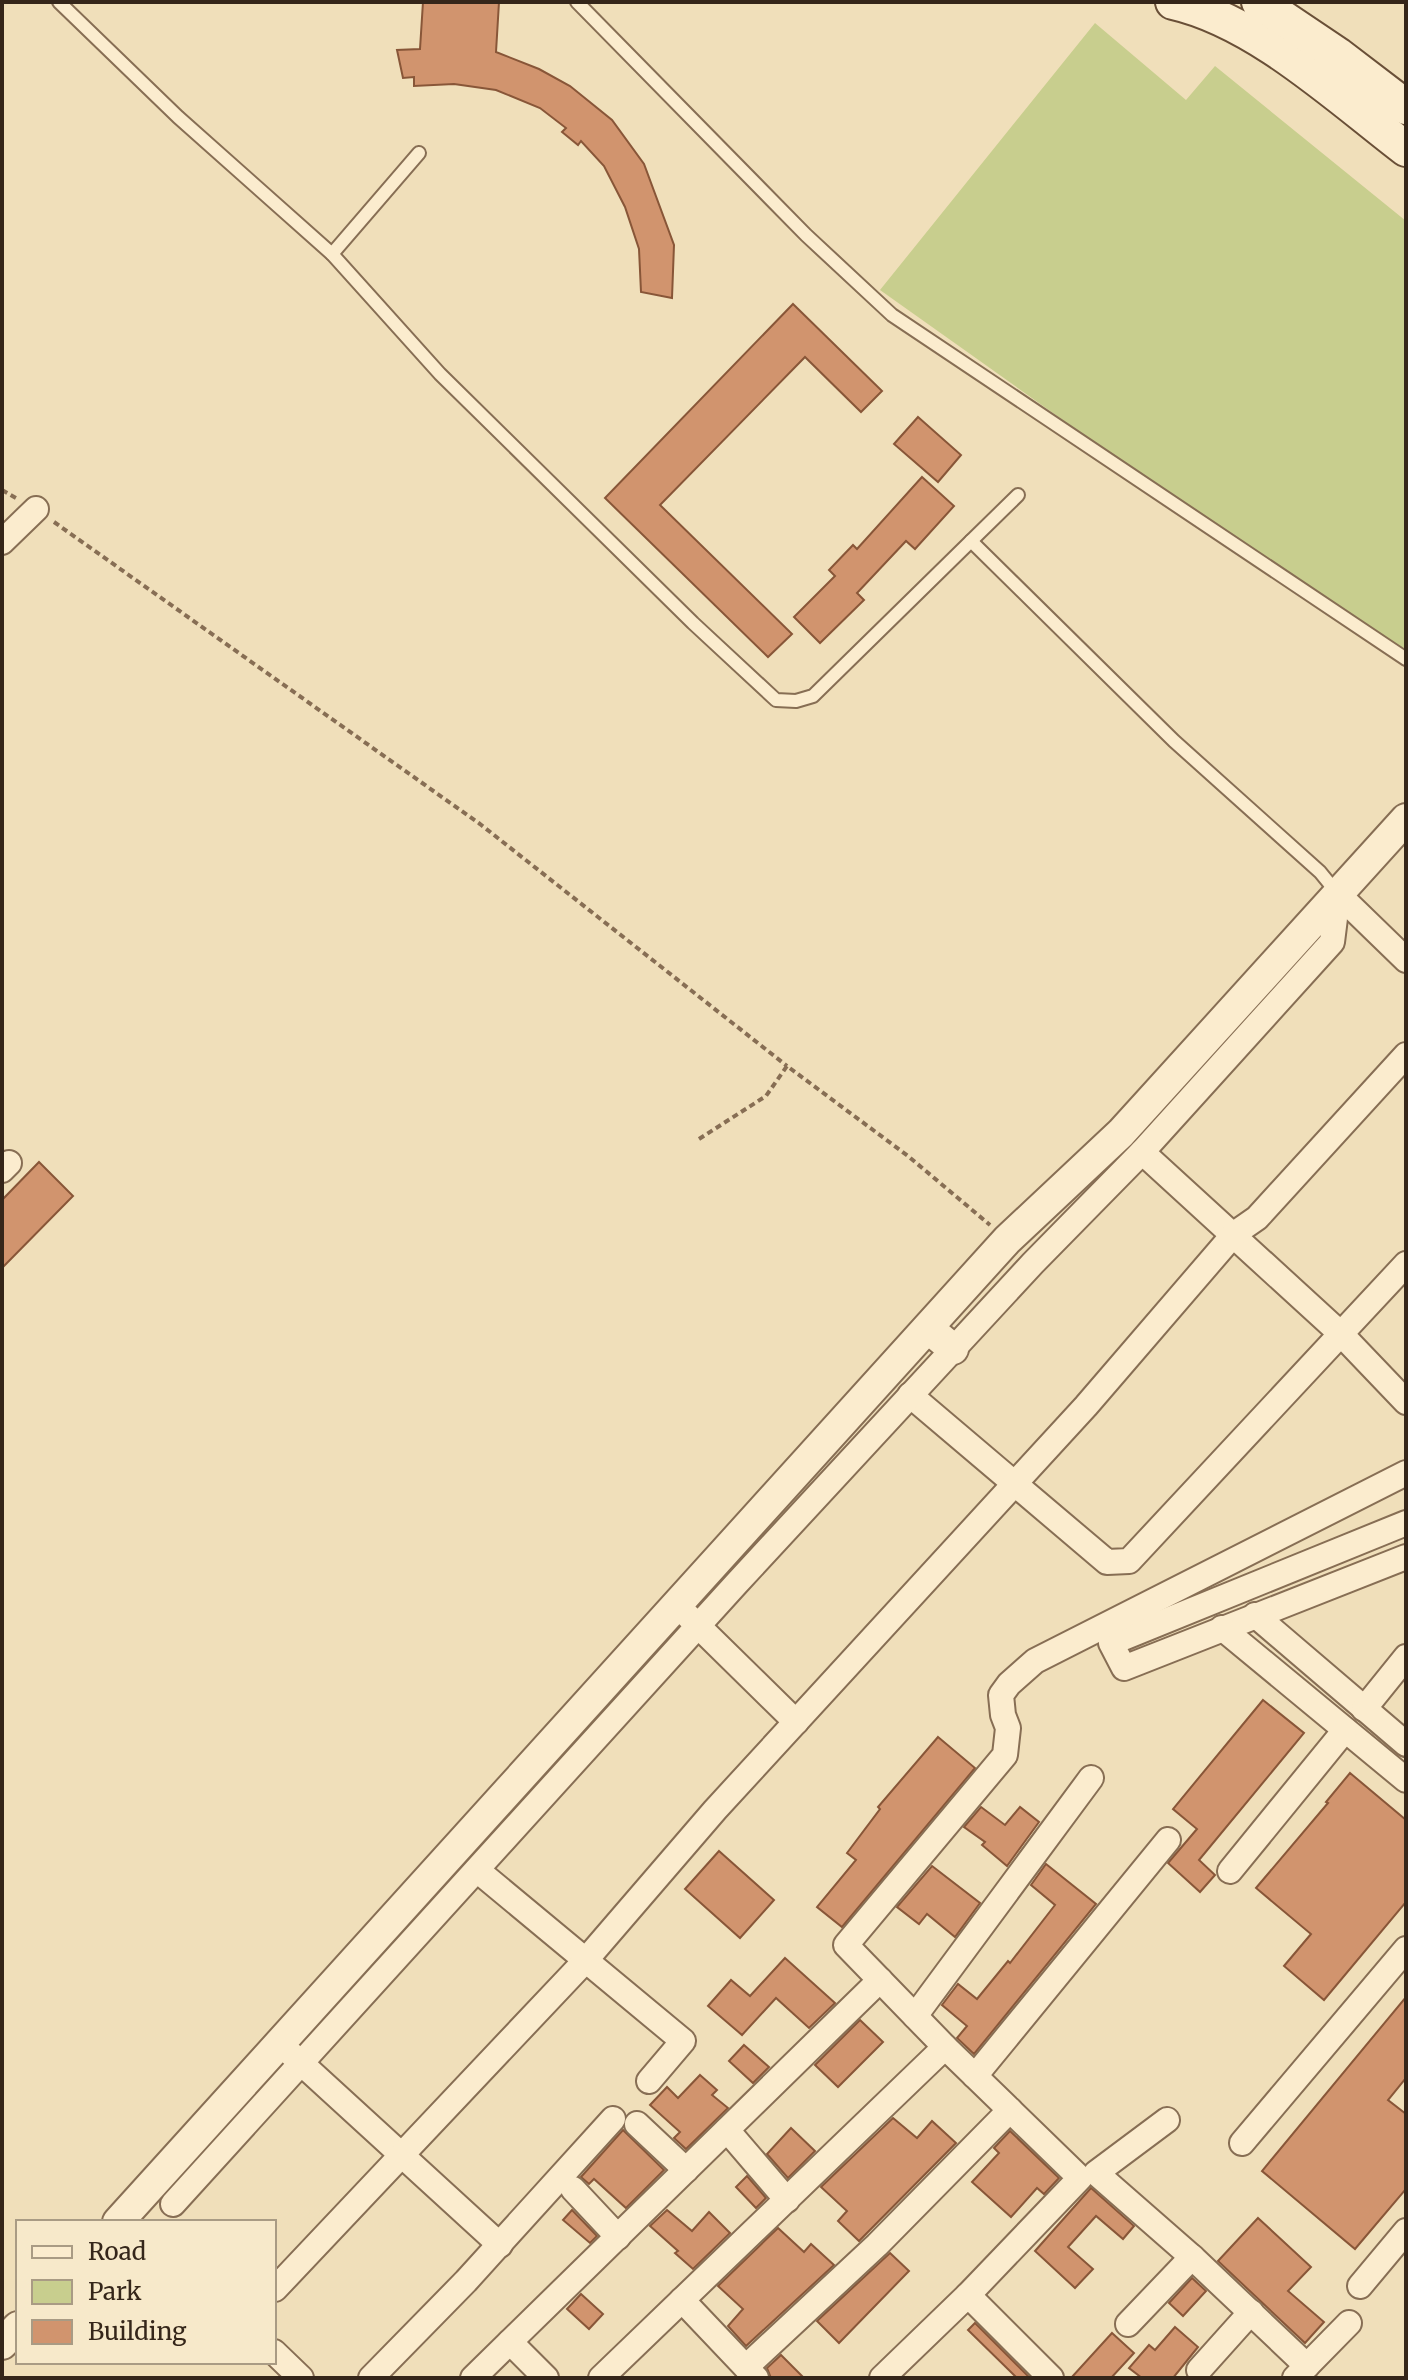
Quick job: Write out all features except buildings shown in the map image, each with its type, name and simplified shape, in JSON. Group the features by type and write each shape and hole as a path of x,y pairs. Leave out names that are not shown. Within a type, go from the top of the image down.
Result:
{"main road":[{"path":"1173,2 1208,12 1276,50 1406,149"},
{"path":"1259,2 1338,55 1406,107"}],"street":[{"path":"2,542 36,509"},
{"path":"129,2218 290,2052 477,1870 928,1328 1007,1240 1121,1133 1406,819"},
{"path":"1338,894 1406,960"},
{"path":"173,2204 290,2052 688,1615 910,1395 1142,1152 1332,942 1338,894"},
{"path":"276,2288 585,1961 715,1810 1016,1483 1234,1234 1257,1218 1406,1055"},
{"path":"1142,1152 1341,1334 1406,1402"},
{"path":"910,1395 1107,1562 1129,1561 1406,1264"},
{"path":"928,1328 953,1349"},
{"path":"1349,2323 1301,2372 1251,2312 1192,2257 1010,2110 846,1945 1005,1755 1008,1728 1001,1695 1035,1661 1406,1473"},
{"path":"1406,1523 1111,1643 1124,1668 1406,1557"},
{"path":"688,1615 796,1722"},
{"path":"1255,1615 1406,1744"},
{"path":"1222,1628 1406,1780"},
{"path":"1364,1709 1406,1657"},
{"path":"1230,1871 1345,1730"},
{"path":"915,2016 1091,1778"},
{"path":"975,2076 1168,1840"},
{"path":"477,1870 683,2041 649,2081"},
{"path":"1242,2143 1406,1949"},
{"path":"473,2378 880,1980"},
{"path":"612,2375 682,2300 945,2047"},
{"path":"290,2052 500,2245"},
{"path":"682,2300 751,2373 1010,2110"},
{"path":"882,2378 1088,2176 1167,2120"},
{"path":"371,2378 625,2122 686,2170"},
{"path":"727,2130 787,2200"},
{"path":"573,2189 618,2237"},
{"path":"1360,2286 1406,2231"},
{"path":"1128,2324 1192,2257"},
{"path":"968,2295 1051,2378"},
{"path":"1199,2370 1251,2312"},
{"path":"2,2344 16,2329"},
{"path":"510,2342 546,2378"},
{"path":"276,2354 301,2378"}],"lane":[{"path":"59,2 167,107 332,254 440,374 693,623 776,700 796,701 813,696 1018,495"},
{"path":"577,2 806,235 892,315 1406,659"},
{"path":"332,254 419,153"},
{"path":"971,541 1174,741 1320,872 1338,894"}],"path":[{"path":"36,509 480,824 787,1066 908,1156 1007,1240"},
{"path":"699,1139 766,1096 787,1066"}],"green space":[{"path":"1095,23 1186,100 1215,66 1406,221 1406,664 880,290"}]}
